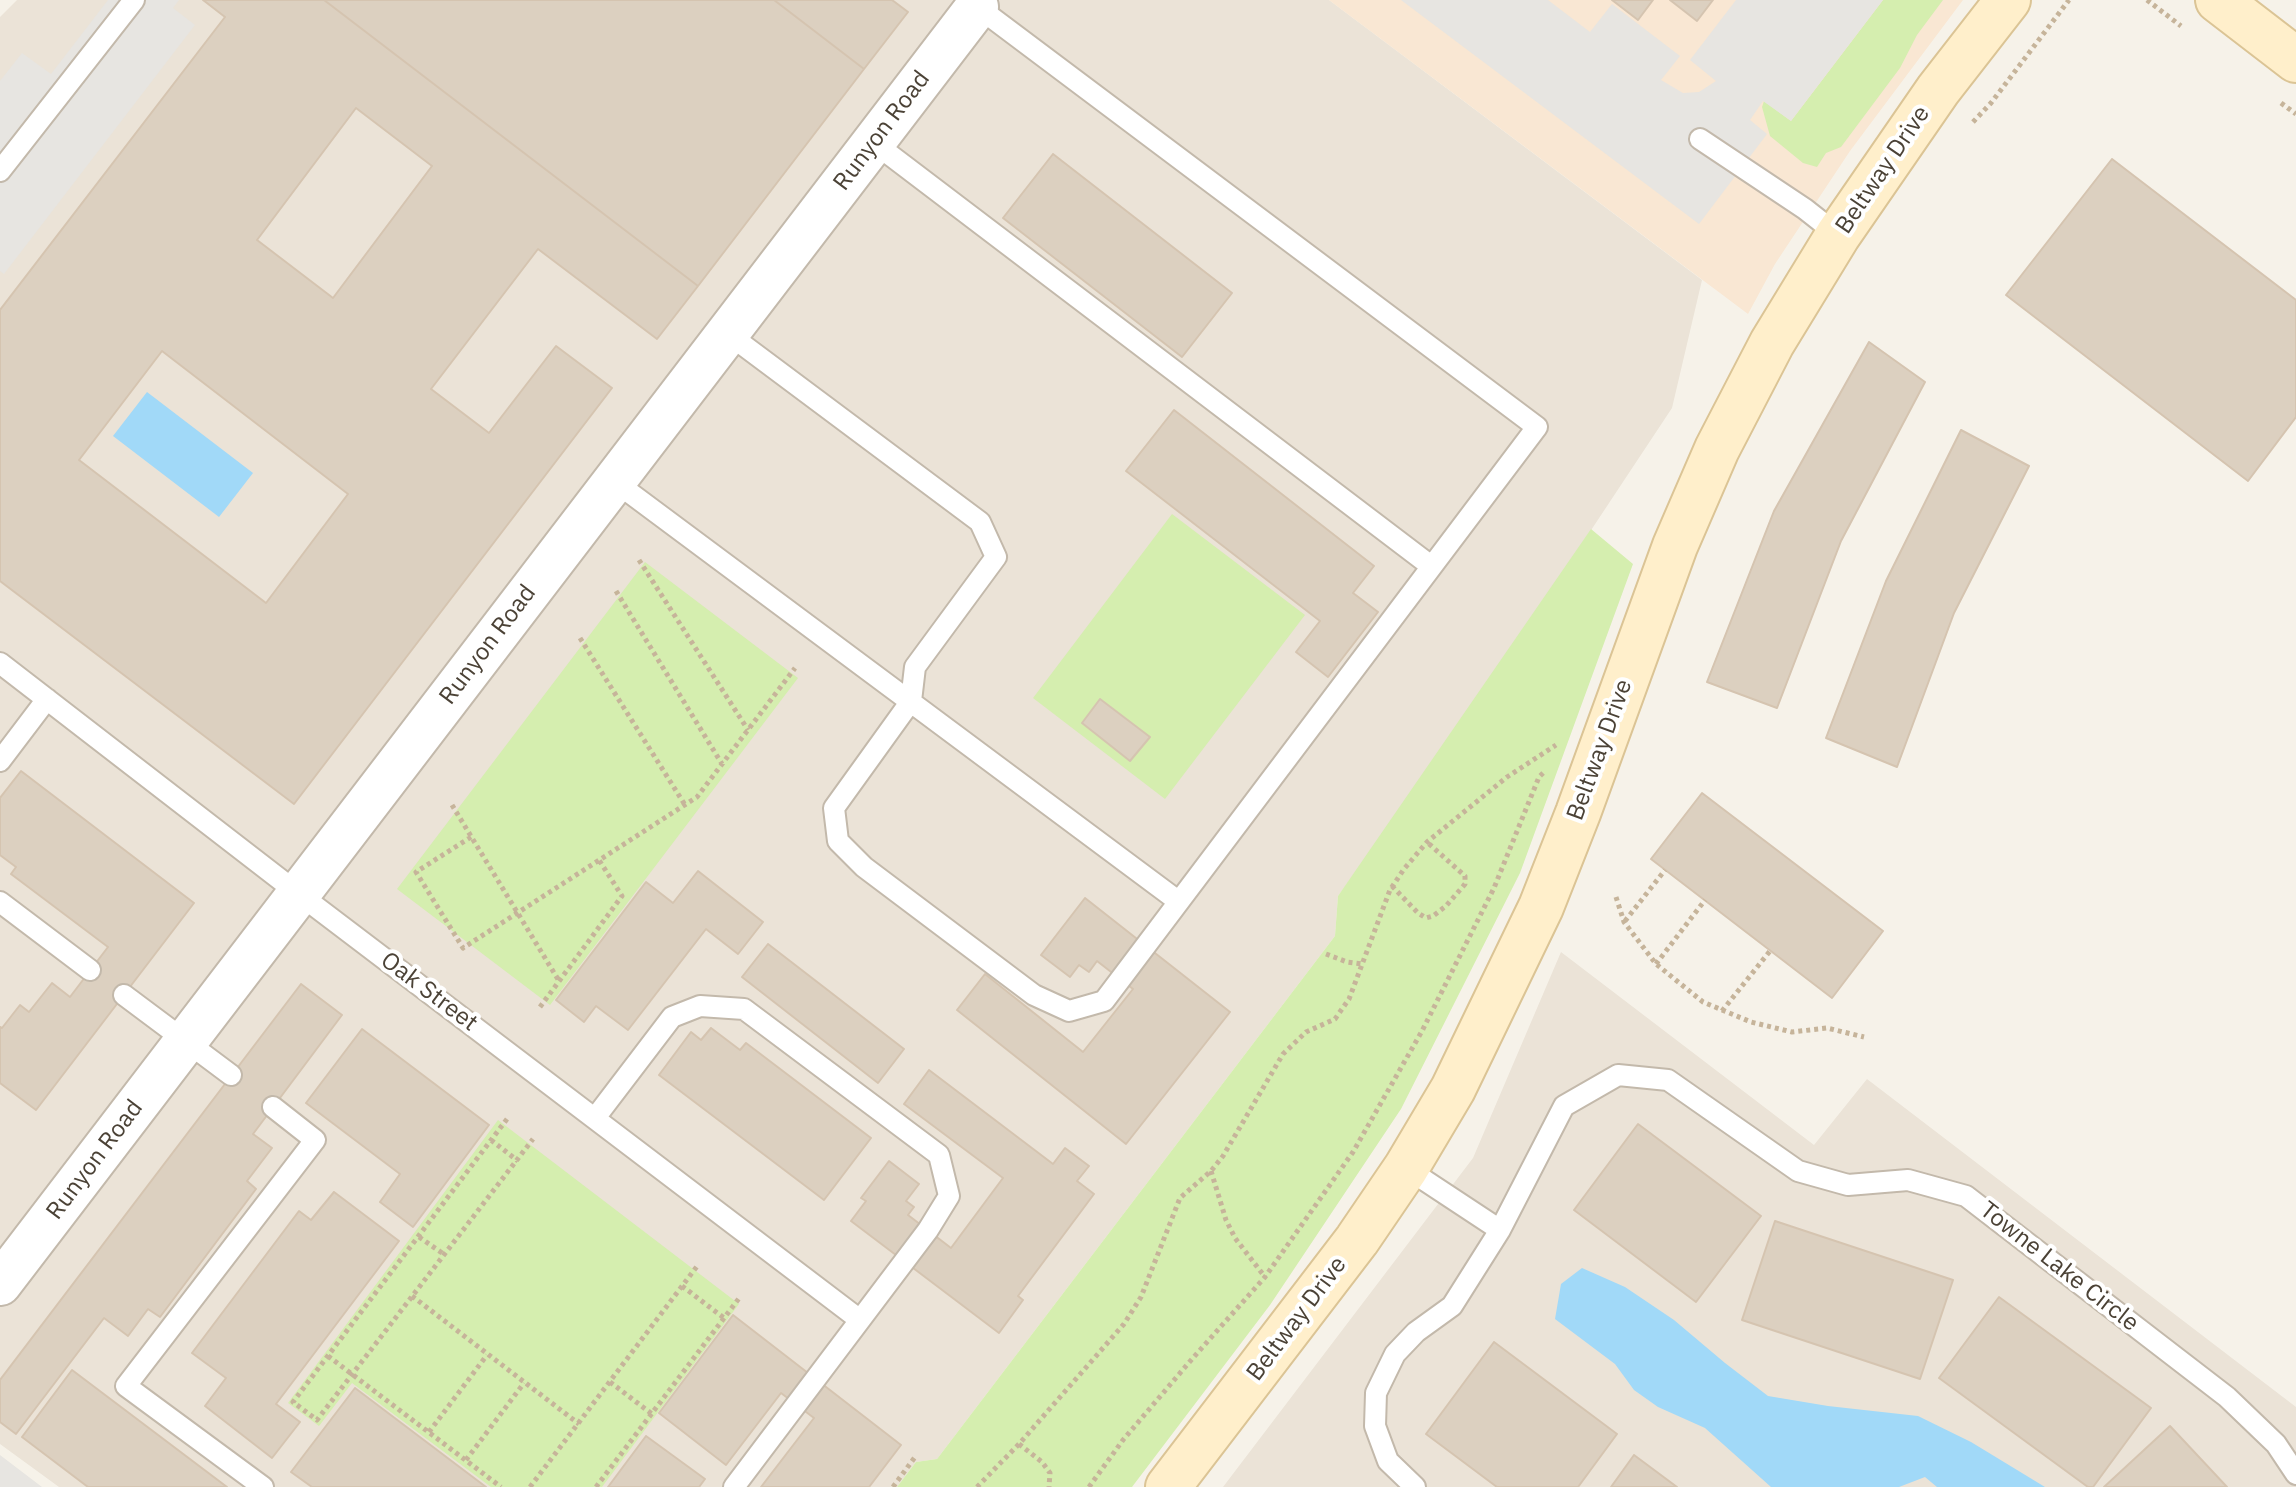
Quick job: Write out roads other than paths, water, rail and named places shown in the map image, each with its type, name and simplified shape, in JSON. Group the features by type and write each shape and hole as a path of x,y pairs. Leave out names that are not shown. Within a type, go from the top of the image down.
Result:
{"street":[{"name":"Beltway Drive","path":"1168,1487 1357,1240 1406,1168 1453,1089 1541,907 1675,546 1717,449 1772,343 1838,235 1938,90 2008,0"},
{"path":"2218,0 2296,60"},
{"name":"Runyon Road","path":"0,1284 873,142 972,3"}],"lane":[{"path":"0,171 134,0"},
{"path":"727,333 980,522 996,557 915,667 911,701 834,808 838,841 864,867 1034,995 1069,1011 1104,1001 1537,427 972,3"},
{"path":"1700,139 1805,209 1838,235"},
{"path":"873,142 1431,566"},
{"path":"614,481 1178,901"},
{"name":"Oak Street","path":"0,663 860,1320"},
{"path":"0,761 47,699"},
{"path":"0,902 90,970"},
{"path":"124,995 231,1075"},
{"path":"595,1118 672,1017 700,1006 744,1009 939,1155 949,1196 928,1230 734,1487"},
{"name":"Towne Lake Circle","path":"1415,1487 1388,1461 1375,1426 1376,1393 1395,1354 1416,1332 1452,1306 1500,1230 1564,1106 1618,1075 1668,1080 1798,1171 1848,1185 1908,1180 1966,1196 2227,1397 2276,1444 2296,1474"},
{"path":"263,1487 126,1386 315,1140 273,1107"},
{"path":"1406,1168 1500,1230"}],"water":[{"path":"147,392 253,473 219,517 113,436"},
{"path":"1582,1268 1625,1287 1674,1320 1768,1396 1918,1416 1971,1442 2045,1487 1937,1487 1925,1477 1899,1487 1771,1487 1705,1428 1658,1407 1634,1390 1615,1364 1555,1319 1561,1284"}]}
